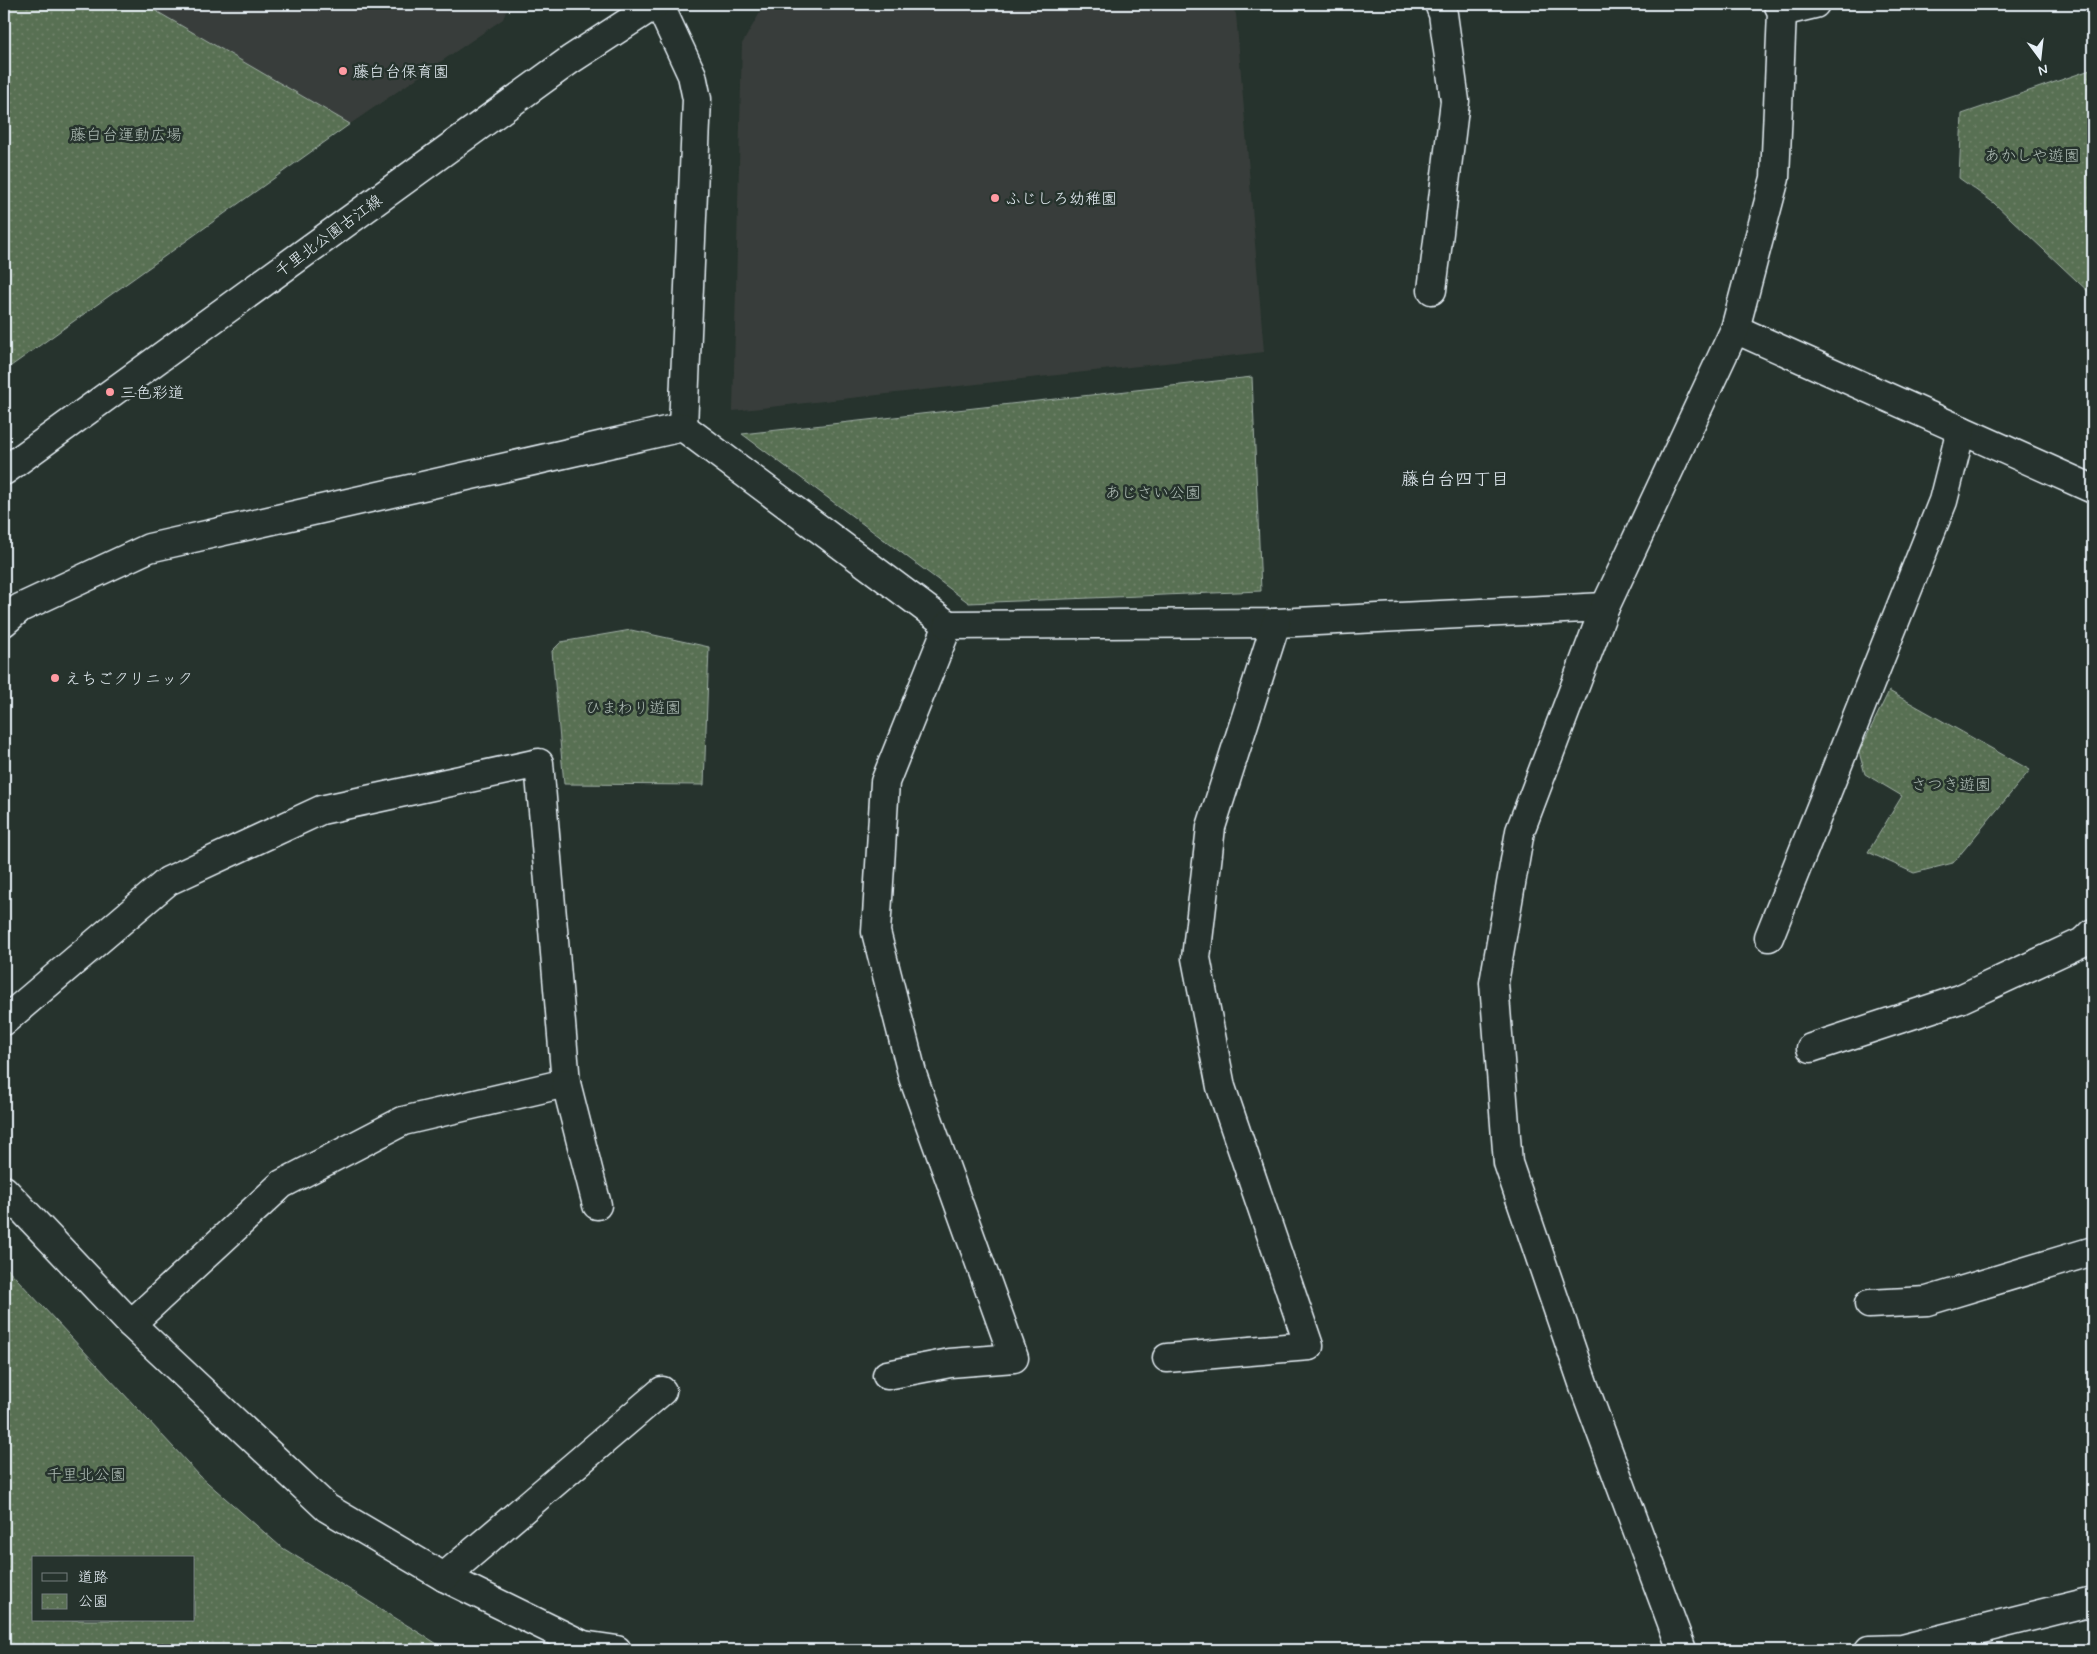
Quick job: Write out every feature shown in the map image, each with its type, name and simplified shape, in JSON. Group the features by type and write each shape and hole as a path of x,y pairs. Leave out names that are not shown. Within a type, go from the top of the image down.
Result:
{"street":[{"path":"657,4 692,75 697,99 683,426"},
{"name":"千里北公園古江線","path":"4,471 570,60 657,4"},
{"path":"1432,290 1455,101 1443,14 1439,4"},
{"path":"1682,1650 1585,1389 1508,1163 1494,983 1520,831 1605,607 1735,329 1775,178 1780,8 1814,4"},
{"path":"1735,329 2093,489"},
{"path":"4,622 20,608 149,548 683,426 948,625 1276,623 1605,607"},
{"path":"1769,937 1943,502 1962,430"},
{"path":"1167,1358 1309,1346 1221,1087 1196,958 1211,827 1276,623"},
{"path":"887,1375 950,1363 1014,1358 913,1077 876,932 885,782 948,625"},
{"path":"4,1022 168,882 321,810 539,763 566,1083 597,1205"},
{"path":"1811,1048 1960,999 2085,941 2093,934"},
{"path":"131,1324 282,1184 403,1122 566,1083"},
{"path":"4,1190 131,1324 327,1508 444,1577 583,1645 617,1650"},
{"path":"1869,1304 1927,1300 2093,1251"},
{"path":"444,1577 662,1391"},
{"path":"1869,1650 1900,1649 2093,1601"}],"shaded area":[{"name":"藤白台保育園","path":"144,4 509,4 503,19 350,124"},
{"name":"ふじしろ幼稚園","path":"765,4 1229,4 1236,14 1264,352 733,411 742,44"}],"green space":[{"name":"藤白台運動広場","path":"4,4 144,4 350,124 4,371"},
{"name":"あかしや遊園","path":"2093,69 2093,296 1994,203 1959,178 1962,114"},
{"name":"あじさい公園","path":"1252,377 1261,591 969,603 742,434"},
{"name":"ひまわり遊園","path":"631,630 709,647 704,785 564,784 552,651 561,642"},
{"name":"さつき遊園","path":"1889,691 2030,770 1953,863 1914,873 1868,852 1902,796 1865,774 1859,752"},
{"name":"千里北公園","path":"4,1265 200,1476 281,1547 447,1650 4,1650"}],"place":[{"name":"藤白台保育園","path":"343,71"},
{"name":"ふじしろ幼稚園","path":"995,198"},
{"name":"三色彩道","path":"110,392"},
{"name":"えちごクリニック","path":"55,678"}],"district":[{"name":"藤白台四丁目","path":"1455,479"}]}
